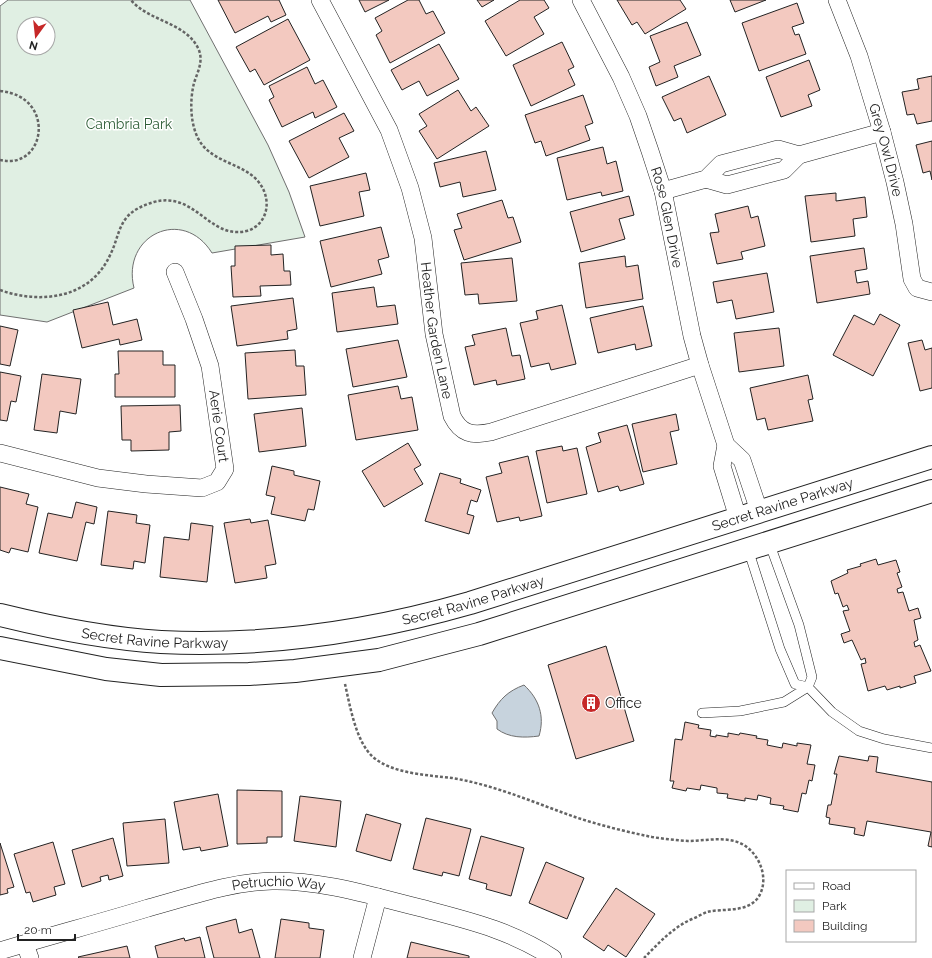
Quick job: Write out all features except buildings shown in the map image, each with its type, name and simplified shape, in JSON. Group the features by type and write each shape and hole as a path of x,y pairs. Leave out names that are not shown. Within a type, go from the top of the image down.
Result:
{"main road":[{"name":"Secret Ravine Parkway","path":"0,615 53,628 161,642 246,642 330,634 373,627 434,613 932,457"},
{"path":"0,648 106,669 161,675 249,674 379,660 479,634 932,491"},
{"path":"759,511 769,542"},
{"path":"738,518 748,549"}],"street":[{"name":"Heather Garden Lane","path":"320,0 374,101 404,168 423,238 436,348 452,416 457,426 467,432 479,434 491,432 700,365"},
{"name":"Rose Glen Drive","path":"581,0 621,77 635,110 663,191 692,336 726,445 722,466 738,518"},
{"name":"Grey Owl Drive","path":"837,0 859,56 896,182 912,279 917,288 932,292"},
{"path":"706,179 727,185 751,179 784,170 799,155 882,132"},
{"path":"663,191 706,179 721,164 778,149 799,155"},
{"path":"745,158 751,179"},
{"name":"Aerie Court","path":"0,453 76,473 122,481 202,488 217,482 225,468 210,366 194,319 174,272"},
{"name":"Rose Glen Drive","path":"726,445 742,460 759,511"},
{"name":"Petruchio Way","path":"0,951 27,951 195,895 246,883 297,882 378,897 498,929 517,937 553,958"},
{"path":"362,958 378,897"}],"lane":[{"path":"702,713 740,711 784,702 808,687 812,677 799,625 769,542"},
{"path":"748,549 780,649 795,684 808,687 832,712 859,731 884,739 932,748"}],"path":[{"path":"0,290 25,296 42,298 72,293 84,287 107,262 122,224 138,208 149,203 161,200 174,201 194,210 219,227 234,232 241,232 254,228 260,223 267,212 268,202 258,181 247,173 216,158 202,146 196,134 192,103 194,84 200,64 200,56 197,46 181,30 148,14 130,0"},
{"path":"0,91 11,92 29,102 37,116 39,131 35,143 26,156 10,162 0,160"},
{"path":"341,665 356,727 361,739 373,757 384,763 396,768 422,774 470,782 519,796 576,817 651,836 688,841 728,840 741,843 751,850 758,859 764,880 757,899 740,909 707,912 681,924 669,933 644,958"}],"green space":[{"name":"Cambria Park","path":"8,0 190,0 268,145 289,192 305,237 212,253 200,239 186,231 171,229 157,233 145,241 137,254 132,269 134,288 47,322 0,315 0,6"}],"shaded area":[{"path":"524,685 534,696 539,708 541,715 541,729 539,736 517,737 502,732 497,729 497,721 492,713 505,696"}],"place":[{"name":"Office","path":"591,703"}]}
